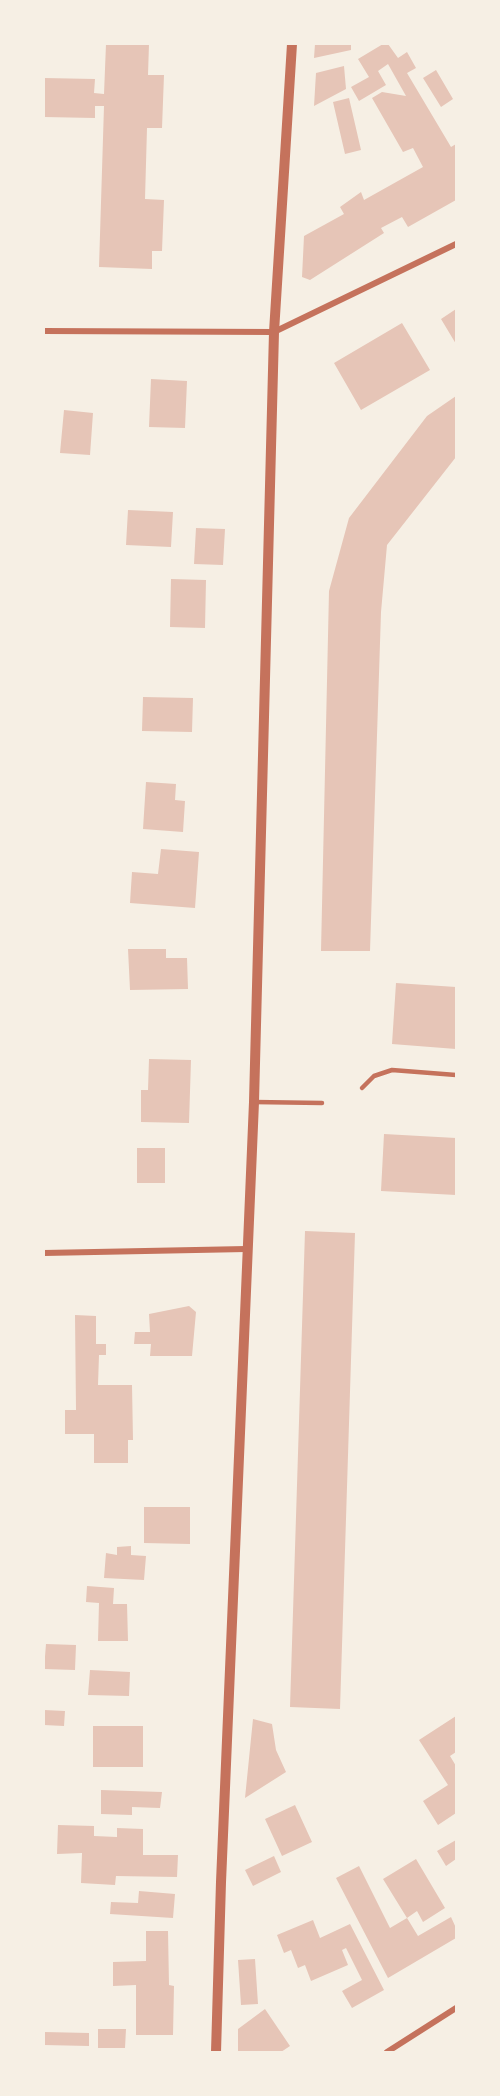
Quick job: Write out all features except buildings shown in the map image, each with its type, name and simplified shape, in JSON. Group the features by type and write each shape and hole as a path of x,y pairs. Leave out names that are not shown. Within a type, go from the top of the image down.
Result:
{"street":[{"path":"216,2052 246,1250 254,1101 274,332 292,44"},
{"path":"44,331 274,332 456,244"},
{"path":"44,1253 246,1250"},
{"path":"387,2052 456,2008"}],"lane":[{"path":"362,1088 374,1076 392,1071 456,1074"},
{"path":"254,1101 322,1103"}]}
